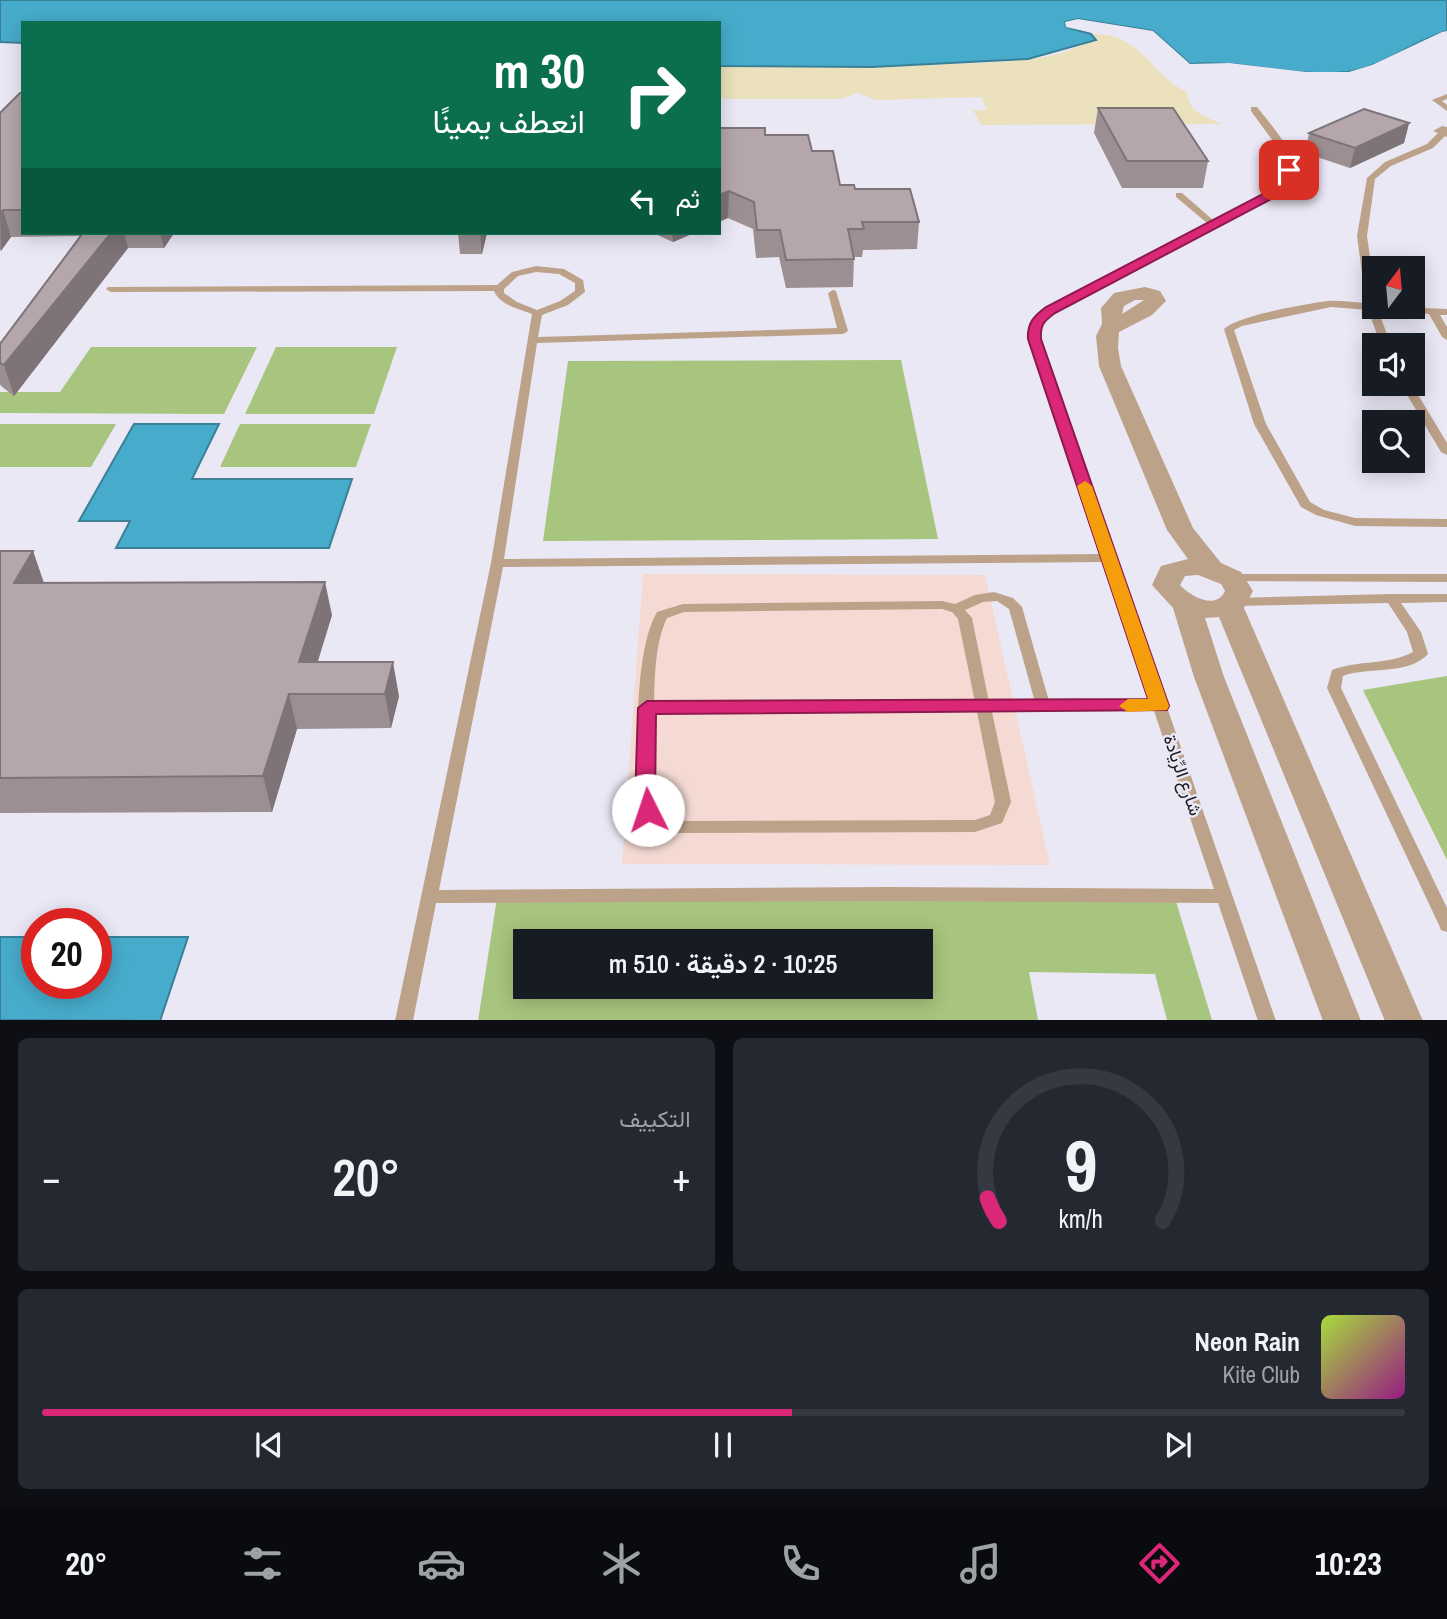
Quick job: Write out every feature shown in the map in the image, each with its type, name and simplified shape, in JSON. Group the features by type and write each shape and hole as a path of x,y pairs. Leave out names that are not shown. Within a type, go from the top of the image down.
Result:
{"street":[{"path":"1113,324 1104,334 1110,366 1180,530 1226,589 1404,1020"},
{"path":"1178,568 1180,530"},
{"path":"1178,568 1226,589"},
{"path":"1178,568 1171,572 1166,585 1176,598 1186,604 1209,610 1226,589"},
{"path":"1186,604 1209,677 1342,1020"}],"lane":[{"path":"1447,96 1436,100 1447,109"},
{"name":"شارع الرِّيادة","path":"1254,109 1285,150 1289,170 1282,183 1269,195 1051,310 1035,325 1034,339 1267,1020"},
{"path":"1365,256 1362,236 1371,178 1388,164 1430,146 1440,139 1445,130"},
{"path":"1179,195 1214,225"},
{"path":"536,269 561,271 579,279 580,292 574,298 537,313 504,299 499,288 507,278 536,269"},
{"path":"111,289 499,288"},
{"path":"534,340 843,331 833,293"},
{"path":"1362,308 1313,306 1238,324 1229,329 1260,424 1305,504 1315,512 1349,521 1447,523"},
{"path":"1425,311 1447,312"},
{"path":"1433,311 1447,337"},
{"path":"404,1020 496,563 537,313"},
{"path":"1413,396 1447,452"},
{"path":"496,563 1109,558"},
{"path":"1226,589 1447,578"},
{"path":"1226,589 1391,598 1447,598"},
{"path":"957,609 976,597 995,596 1005,598 1015,607 1043,706"},
{"path":"1391,598 1414,632 1421,654 1407,664 1350,667 1337,673 1335,688 1447,925"},
{"path":"942,605 957,609 965,618 1003,802 996,819 986,824 948,826 678,827 665,824 648,810 645,801 647,708 653,629 656,621 670,610 942,605"},
{"path":"647,708 1160,706"},
{"path":"429,897 1224,895"}],"shaded area":[{"path":"643,574 985,575 1050,865 622,864"}],"green space":[{"path":"91,347 257,347 224,414 0,413 0,392 60,392"},
{"path":"276,347 397,347 374,414 245,414"},
{"path":"901,360 938,539 543,541 568,361"},
{"path":"0,424 116,424 91,467 0,467"},
{"path":"240,424 371,424 356,467 220,467"},
{"path":"1447,676 1447,860 1363,690"},
{"path":"1174,895 1212,1020 1167,1020 1155,974 1029,972 1038,1020 478,1020 497,898"}],"sand":[{"path":"1091,34 1108,35 1134,47 1163,75 1187,92 1194,109 1222,124 981,125 973,110 987,110 981,97 876,100 858,93 842,99 721,97 721,66 1006,62 1063,52 1096,37"}],"water":[{"path":"0,0 1447,0 1447,31 1373,65 1347,72 1327,73 1230,64 1190,64 1153,31 1078,19 1065,22 1066,27 1091,34 1096,40 1028,59 872,67 721,66 721,21 21,21 21,43 0,42"},
{"path":"134,424 219,424 192,479 352,479 329,548 116,548 130,521 79,521"},
{"path":"0,937 21,937 21,999 112,999 112,937 188,937 160,1020 0,1020"}],"pier":[{"path":"1078,19 1153,31 1190,64 1229,63 1306,72 1349,72 1372,65 1442,32 1447,31 1447,34 1373,69 1349,75 1306,76 1229,67 1189,68 1151,34 1078,22 1070,25 1098,34 1066,27 1065,22"}],"building":[{"path":"21,93 21,210 3,210 0,214 0,113"},
{"path":"1098,108 1173,108 1208,161 1127,161"},
{"path":"1364,109 1409,123 1355,148 1309,133"},
{"path":"721,128 765,128 765,135 808,135 812,151 833,151 840,185 854,185 855,189 910,189 919,222 862,222 864,229 848,229 854,259 786,260 780,230 757,230 754,202 729,191 721,194"},
{"path":"82,235 109,235 4,365 0,363 0,344"},
{"path":"0,551 33,551 14,583 325,582 299,662 393,662 385,694 289,694 263,776 0,778"}],"slow traffic":[{"path":"1085,486 1160,706 1128,706"}],"route":[{"path":"648,810 645,801 647,708 1160,706 1034,339 1034,329 1038,319 1051,310 1269,195 1282,183 1289,170"}]}
